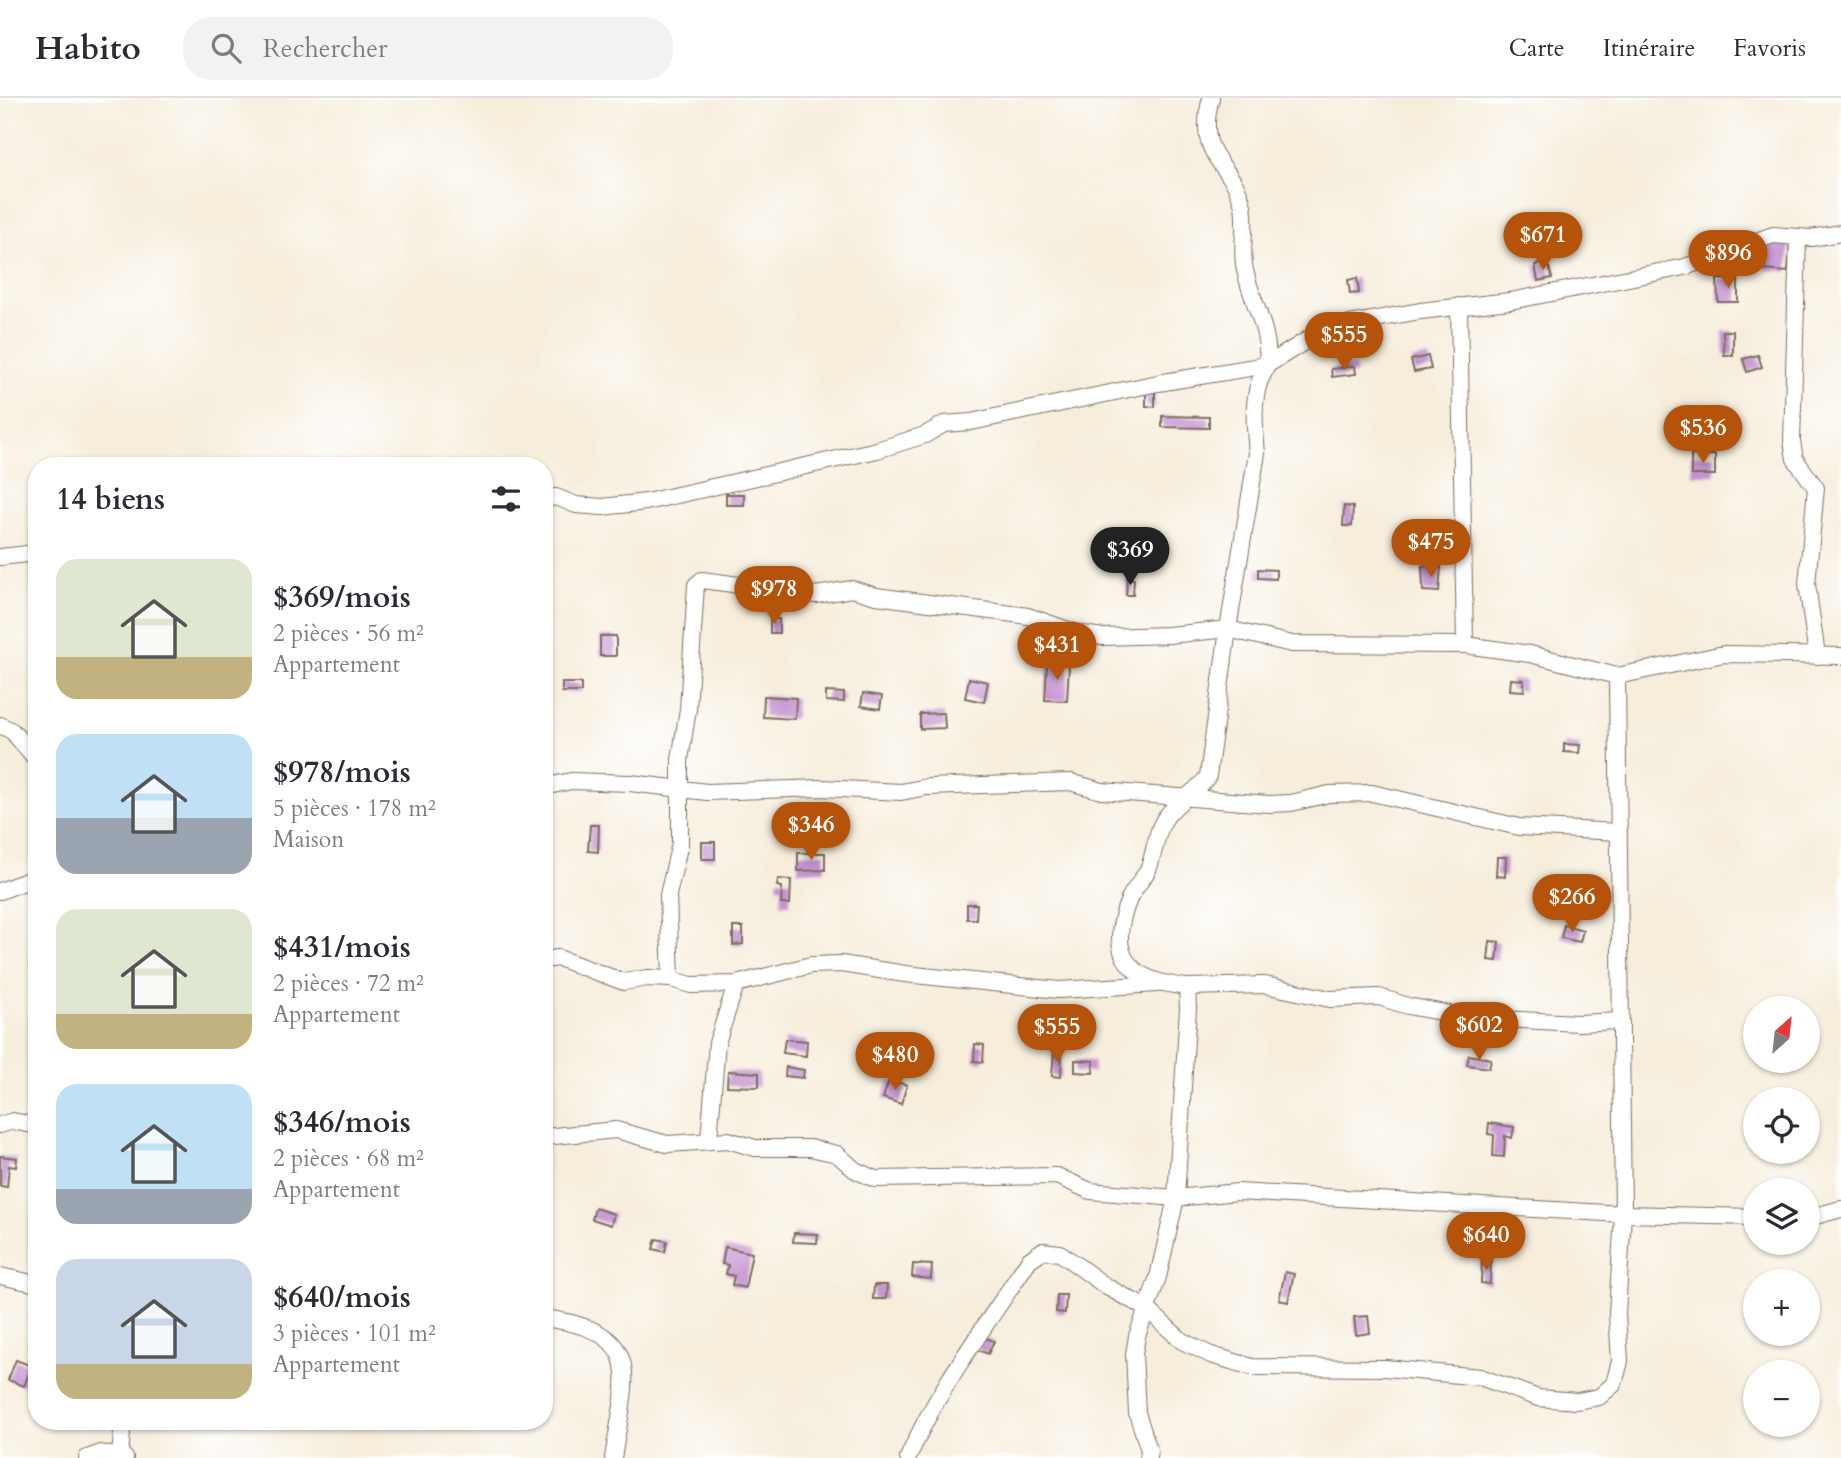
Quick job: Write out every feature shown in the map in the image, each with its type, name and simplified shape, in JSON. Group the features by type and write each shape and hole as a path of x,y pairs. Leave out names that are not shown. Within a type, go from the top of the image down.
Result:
{"street":[{"path":"1163,984 1133,971 1124,961 1121,922 1130,896 1148,870 1165,817 1208,776 1228,629 1257,453 1254,423 1258,385 1267,365 1264,331 1244,268 1244,209 1240,193 1211,152 1208,131 1211,98"},
{"path":"553,498 576,505 602,507 646,502 877,450 925,435 944,424 971,422 1158,383 1267,365 1312,337 1349,324 1459,306 1510,301 1685,267 1773,235 1798,237 1841,233"},
{"path":"1798,237 1792,441 1795,459 1816,488 1807,584 1817,656"},
{"path":"1459,306 1465,645"},
{"path":"0,557 28,554"},
{"path":"671,979 668,895 680,843 680,760 688,709 696,585 702,580 816,595 852,589 876,596 1028,616 1077,633 1102,637 1170,635 1228,629 1292,644 1465,645 1530,654 1617,676 1724,654 1841,656"},
{"path":"908,1458 924,1420 941,1393 1029,1261 1042,1251 1060,1253 1107,1287 1146,1308 1182,1341 1211,1355 1252,1367 1385,1368 1480,1377 1538,1398 1577,1401 1599,1396 1614,1384 1620,1361 1617,1314 1623,1214 1617,676"},
{"path":"0,724 12,731 28,750"},
{"path":"553,785 571,781 630,783 680,790 822,788 901,792 927,787 1070,782 1102,791 1269,804 1292,803 1329,794 1373,793 1519,827 1619,832"},
{"path":"0,891 28,880"},
{"path":"553,959 558,958 624,982 647,978 671,979 691,985 736,984 802,967 841,964 905,974 1059,989 1163,984 1187,987 1265,985 1330,999 1379,997 1419,1009 1466,1017 1578,1023 1620,1021"},
{"path":"709,1139 717,1044 736,984"},
{"path":"1148,1458 1149,1450 1137,1413 1134,1377 1137,1336 1158,1277 1176,1198 1181,1157 1187,987"},
{"path":"0,1125 13,1121 28,1124"},
{"path":"553,1136 616,1130 667,1144 709,1139 728,1140 755,1148 810,1148 837,1154 855,1170 875,1179 1057,1177 1090,1191 1176,1198 1238,1192 1623,1214 1743,1217"},
{"path":"1820,1215 1841,1209"},
{"path":"0,1276 28,1282"},
{"path":"553,1319 606,1335 615,1343 625,1369 613,1458"},
{"path":"86,1458 101,1453 123,1457 123,1430"}],"building":[{"path":"1767,238 1790,239 1788,272 1764,270"},
{"path":"1548,263 1552,278 1538,281 1535,265"},
{"path":"1357,278 1359,293 1350,294 1348,280"},
{"path":"1717,279 1738,279 1738,302 1718,302"},
{"path":"1723,331 1733,331 1733,355 1724,355"},
{"path":"1758,355 1762,367 1747,372 1743,359"},
{"path":"1428,356 1431,369 1414,372 1411,360"},
{"path":"1355,366 1356,374 1332,377 1331,369"},
{"path":"1146,389 1155,390 1155,407 1146,406"},
{"path":"1162,416 1209,417 1209,428 1162,427"},
{"path":"1691,455 1715,455 1715,475 1691,475"},
{"path":"726,494 744,494 744,505 726,505"},
{"path":"1344,506 1353,507 1352,526 1343,526"},
{"path":"1422,566 1441,567 1439,592 1423,591"},
{"path":"1258,569 1276,570 1276,579 1258,578"},
{"path":"1127,578 1134,579 1133,595 1126,595"},
{"path":"770,619 779,619 779,633 770,633"},
{"path":"600,636 616,636 616,656 600,656"},
{"path":"1047,664 1069,665 1067,701 1045,700"},
{"path":"969,678 988,682 984,702 965,698"},
{"path":"1511,679 1524,680 1524,691 1510,690"},
{"path":"562,683 581,683 581,692 562,692"},
{"path":"826,692 844,693 844,702 826,701"},
{"path":"863,693 882,696 880,709 861,706"},
{"path":"764,696 796,698 795,719 763,717"},
{"path":"944,713 945,728 920,729 920,714"},
{"path":"1564,744 1580,745 1579,753 1564,752"},
{"path":"590,825 599,825 598,852 588,851"},
{"path":"702,842 715,842 715,859 702,859"},
{"path":"798,853 825,853 825,870 798,871"},
{"path":"1497,857 1506,857 1505,877 1496,876"},
{"path":"778,879 791,880 790,904 781,904 782,887 777,886"},
{"path":"967,904 977,904 976,919 967,919"},
{"path":"1564,925 1583,930 1580,942 1561,938"},
{"path":"733,927 743,927 743,944 733,945"},
{"path":"1490,941 1499,942 1497,961 1488,960"},
{"path":"785,1039 807,1041 806,1056 783,1053"},
{"path":"975,1044 984,1045 983,1062 974,1061"},
{"path":"1054,1051 1062,1051 1061,1077 1052,1076"},
{"path":"1469,1055 1491,1059 1489,1068 1467,1065"},
{"path":"1075,1060 1094,1061 1093,1073 1075,1072"},
{"path":"786,1067 804,1070 803,1078 785,1076"},
{"path":"728,1071 759,1073 759,1087 727,1086"},
{"path":"889,1080 907,1085 901,1104 883,1098"},
{"path":"1489,1123 1514,1127 1512,1138 1505,1136 1504,1157 1493,1156 1494,1135 1488,1134"},
{"path":"0,1156 17,1158 16,1167 9,1166 7,1187 0,1186"},
{"path":"595,1208 614,1214 611,1225 592,1219"},
{"path":"794,1233 818,1234 817,1243 793,1242"},
{"path":"656,1239 667,1241 665,1252 653,1249"},
{"path":"725,1247 752,1253 745,1288 732,1285 734,1276 726,1274 728,1265 722,1264"},
{"path":"1482,1260 1491,1261 1490,1284 1481,1283"},
{"path":"913,1264 932,1265 931,1279 912,1277"},
{"path":"1285,1272 1294,1274 1288,1302 1279,1300"},
{"path":"874,1285 887,1285 886,1299 873,1299"},
{"path":"1057,1295 1066,1295 1065,1313 1056,1312"},
{"path":"1368,1316 1370,1333 1356,1335 1354,1317"},
{"path":"983,1337 994,1341 988,1354 978,1350"},
{"path":"16,1360 28,1364 28,1376 24,1386 8,1380"}]}
